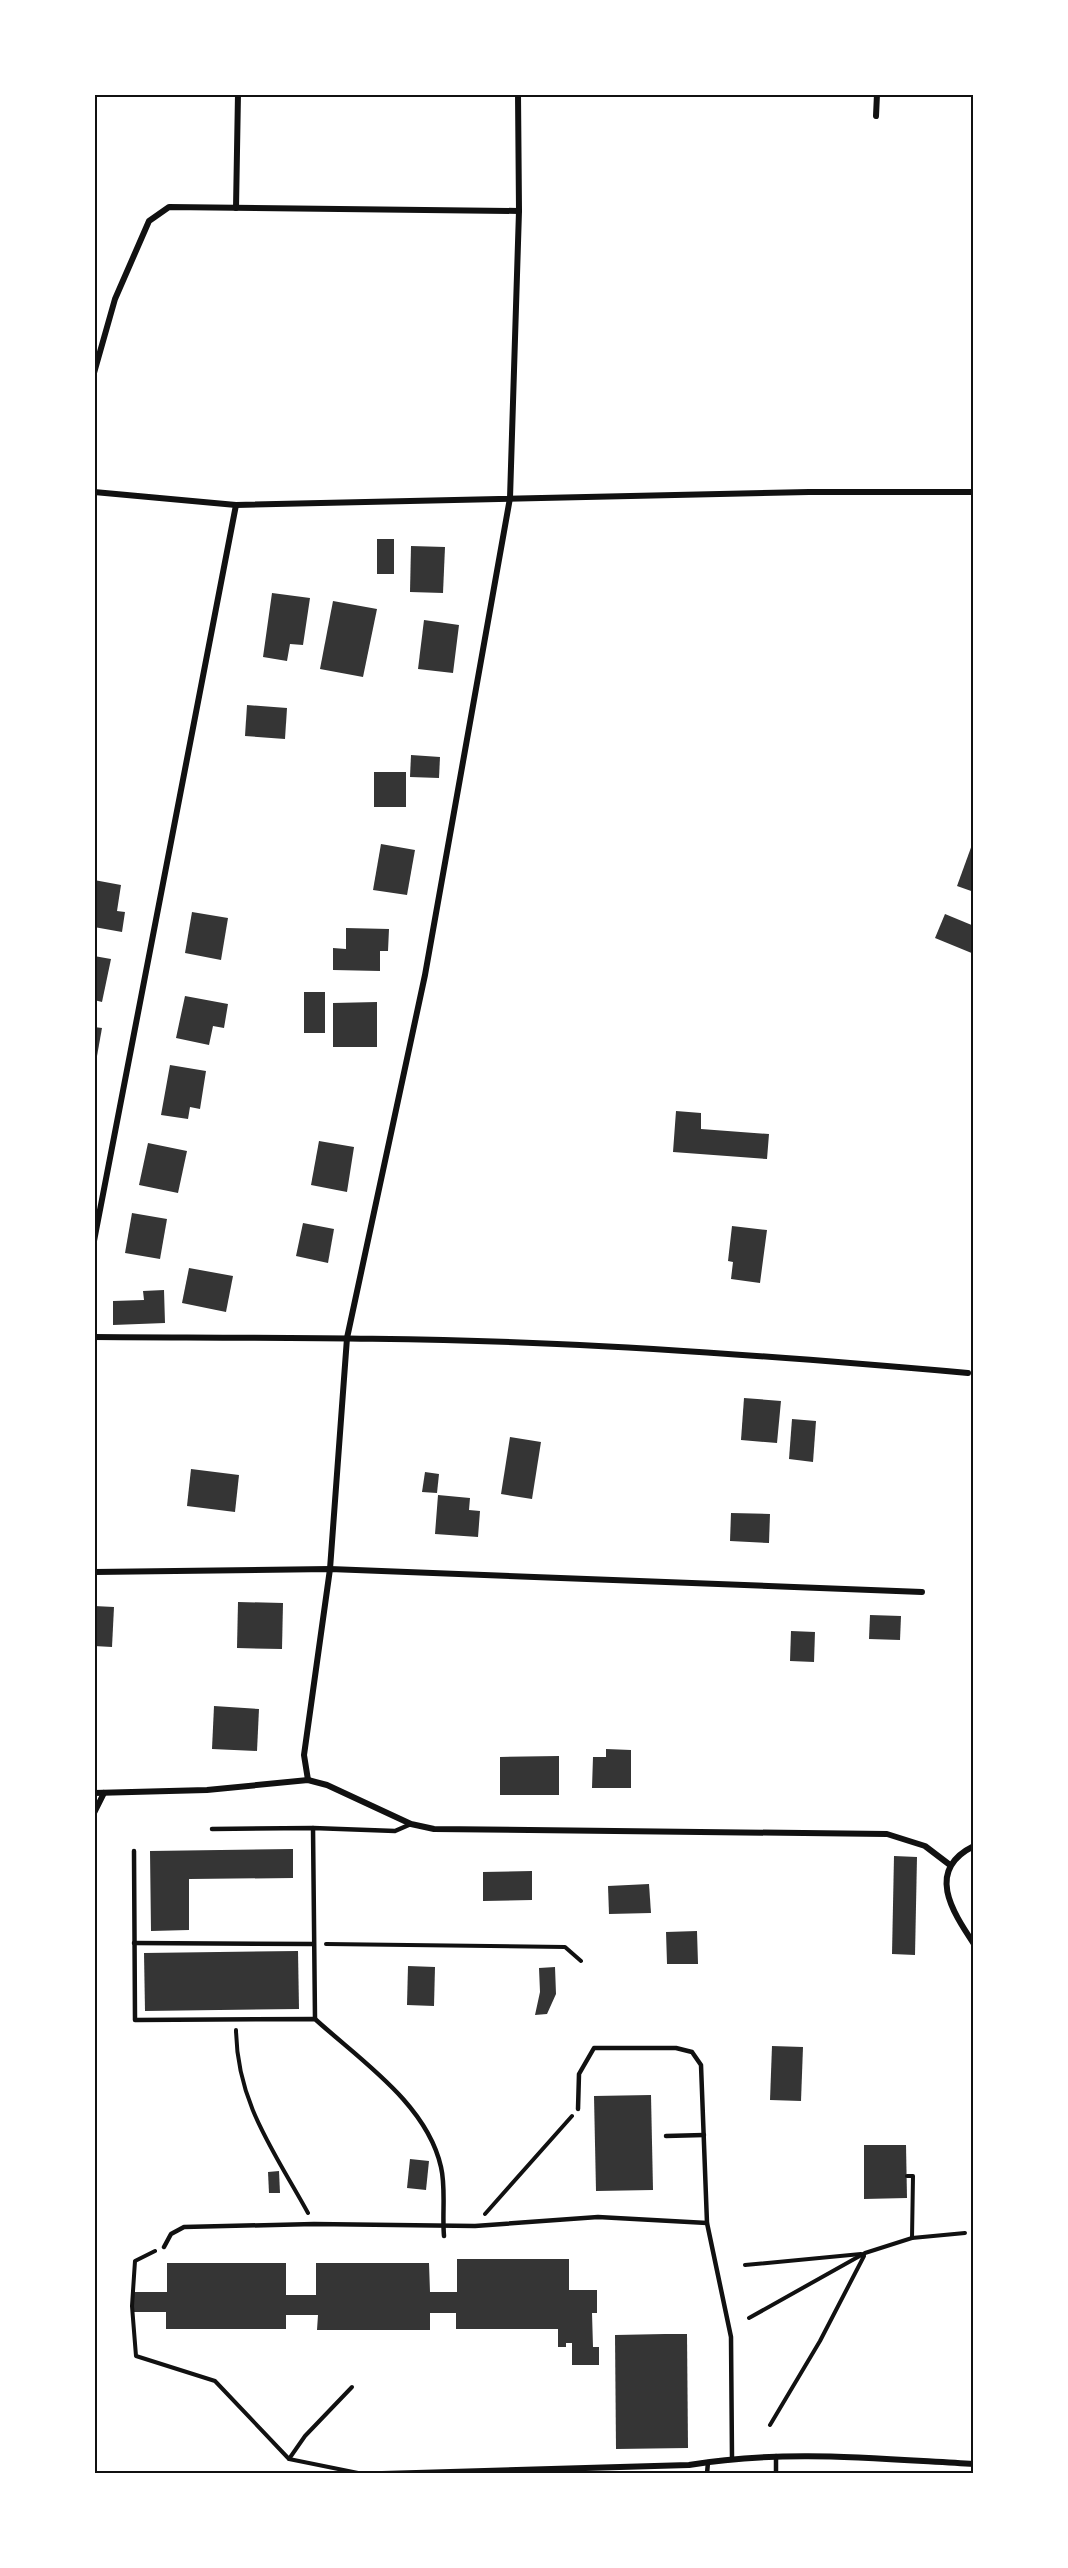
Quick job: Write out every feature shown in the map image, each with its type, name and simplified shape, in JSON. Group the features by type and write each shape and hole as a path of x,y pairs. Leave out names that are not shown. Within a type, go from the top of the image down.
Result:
{"street":[{"path":"236,208 238,94"},
{"path":"308,1780 304,1755 330,1569 347,1338 425,975 510,498 519,211 519,94"},
{"path":"876,116 877,94"},
{"path":"94,373 115,299 149,221 170,207 519,211"},
{"path":"94,492 236,505 510,498 974,492"},
{"path":"94,1241 236,505"},
{"path":"94,1337 347,1338 554,1344 719,1352 968,1372"},
{"path":"94,1572 330,1569 922,1592"},
{"path":"94,1793 207,1790 308,1780 327,1785 411,1824 434,1829 887,1834 925,1846 950,1865"},
{"path":"94,1813 104,1793"},
{"path":"974,1846 961,1852 950,1865 945,1886 954,1914 974,1944"},
{"path":"382,2474 677,2466 732,2458 776,2456 857,2457 974,2464"}],"lane":[{"path":"212,1829 313,1828 395,1831 411,1824"},
{"path":"313,1828 315,2019"},
{"path":"134,1851 135,2020 315,2019 412,2110 428,2136 442,2167 444,2236"},
{"path":"134,1943 314,1944"},
{"path":"578,2109 579,2074 594,2048 684,2050 692,2052 701,2065 707,2223 731,2337 732,2458"},
{"path":"666,2136 704,2135"},
{"path":"164,2247 171,2234 184,2227 314,2224 475,2226 598,2217 707,2223"},
{"path":"776,2456 776,2474"},
{"path":"707,2474 708,2462"}],"path":[{"path":"314,1944 566,1947 581,1961"},
{"path":"236,2019 236,2061 250,2107 314,2224"},
{"path":"475,2226 578,2109"},
{"path":"907,2176 913,2175 912,2238"},
{"path":"749,2318 865,2253 912,2238 965,2233"},
{"path":"164,2247 135,2261 132,2306 136,2356 215,2381 289,2459 363,2474"},
{"path":"745,2265 865,2253"},
{"path":"770,2425 820,2341 843,2291 865,2253"},
{"path":"289,2459 305,2436 352,2387"}],"building":[{"path":"377,539 394,539 394,574 377,574"},
{"path":"411,546 445,547 443,593 410,592"},
{"path":"272,593 310,598 303,645 290,644 287,661 263,657"},
{"path":"333,601 377,609 363,677 320,669"},
{"path":"424,620 459,625 453,673 418,669"},
{"path":"247,705 287,708 285,739 245,736"},
{"path":"411,755 440,757 439,778 410,777"},
{"path":"374,772 406,772 406,807 374,807"},
{"path":"974,842 974,892 957,886"},
{"path":"381,844 415,850 407,895 373,890"},
{"path":"94,880 121,885 117,911 125,912 122,932 94,927"},
{"path":"192,912 228,918 221,960 185,953"},
{"path":"945,914 974,926 974,954 935,938"},
{"path":"346,928 389,929 388,951 380,951 380,971 333,970 333,948 346,949"},
{"path":"94,956 111,959 102,1002 94,1000"},
{"path":"304,992 325,992 325,1033 304,1033"},
{"path":"185,996 228,1004 224,1028 213,1026 209,1045 176,1038"},
{"path":"377,1002 377,1047 333,1047 333,1003"},
{"path":"94,1027 102,1028 97,1056 94,1055"},
{"path":"170,1065 206,1071 200,1109 190,1107 188,1119 161,1115"},
{"path":"676,1111 701,1113 701,1129 769,1134 767,1159 673,1152"},
{"path":"319,1141 354,1147 347,1192 311,1185"},
{"path":"148,1143 187,1151 178,1193 139,1185"},
{"path":"132,1213 167,1219 160,1259 125,1253"},
{"path":"303,1223 334,1229 328,1263 296,1256"},
{"path":"732,1226 767,1230 760,1283 731,1279 733,1262 728,1261"},
{"path":"189,1268 233,1276 226,1312 182,1303"},
{"path":"164,1290 165,1323 113,1325 113,1301 144,1300 143,1291"},
{"path":"744,1398 781,1401 777,1443 741,1440"},
{"path":"792,1419 816,1421 813,1462 789,1459"},
{"path":"510,1437 541,1442 532,1499 501,1494"},
{"path":"191,1469 239,1475 235,1512 187,1506"},
{"path":"425,1472 439,1474 437,1493 422,1492"},
{"path":"438,1495 470,1498 469,1510 480,1511 478,1537 435,1534"},
{"path":"731,1513 770,1514 769,1543 730,1541"},
{"path":"238,1602 283,1603 282,1649 237,1648"},
{"path":"94,1606 114,1607 112,1647 94,1646"},
{"path":"870,1615 901,1616 900,1640 869,1639"},
{"path":"791,1631 815,1632 814,1662 790,1661"},
{"path":"214,1706 259,1709 257,1751 212,1749"},
{"path":"606,1749 631,1750 631,1788 592,1788 593,1757 606,1757"},
{"path":"559,1756 559,1795 500,1795 500,1757"},
{"path":"293,1849 293,1878 189,1879 189,1930 151,1931 150,1851"},
{"path":"894,1856 917,1857 915,1955 892,1954"},
{"path":"532,1871 532,1900 483,1901 483,1872"},
{"path":"649,1884 651,1913 609,1914 608,1886"},
{"path":"697,1931 698,1964 667,1964 666,1932"},
{"path":"298,1951 299,2009 145,2011 144,1953"},
{"path":"408,1966 435,1967 434,2006 407,2005"},
{"path":"555,1967 556,1994 547,2014 535,2015 540,1992 539,1968"},
{"path":"772,2046 803,2047 801,2101 770,2100"},
{"path":"651,2095 653,2190 596,2191 594,2096"},
{"path":"864,2145 906,2145 907,2198 864,2199"},
{"path":"410,2159 429,2161 426,2190 407,2188"},
{"path":"279,2171 280,2193 269,2193 268,2172"},
{"path":"457,2259 569,2259 569,2290 597,2290 597,2313 592,2313 593,2347 599,2347 599,2365 572,2365 572,2343 566,2343 566,2347 558,2347 558,2329 456,2329 456,2313 430,2313 430,2330 317,2330 318,2315 286,2315 286,2329 166,2329 166,2312 134,2312 134,2292 167,2292 167,2263 286,2263 286,2295 316,2295 316,2263 429,2263 430,2292 457,2292"},
{"path":"687,2334 688,2448 616,2449 615,2335"}]}
